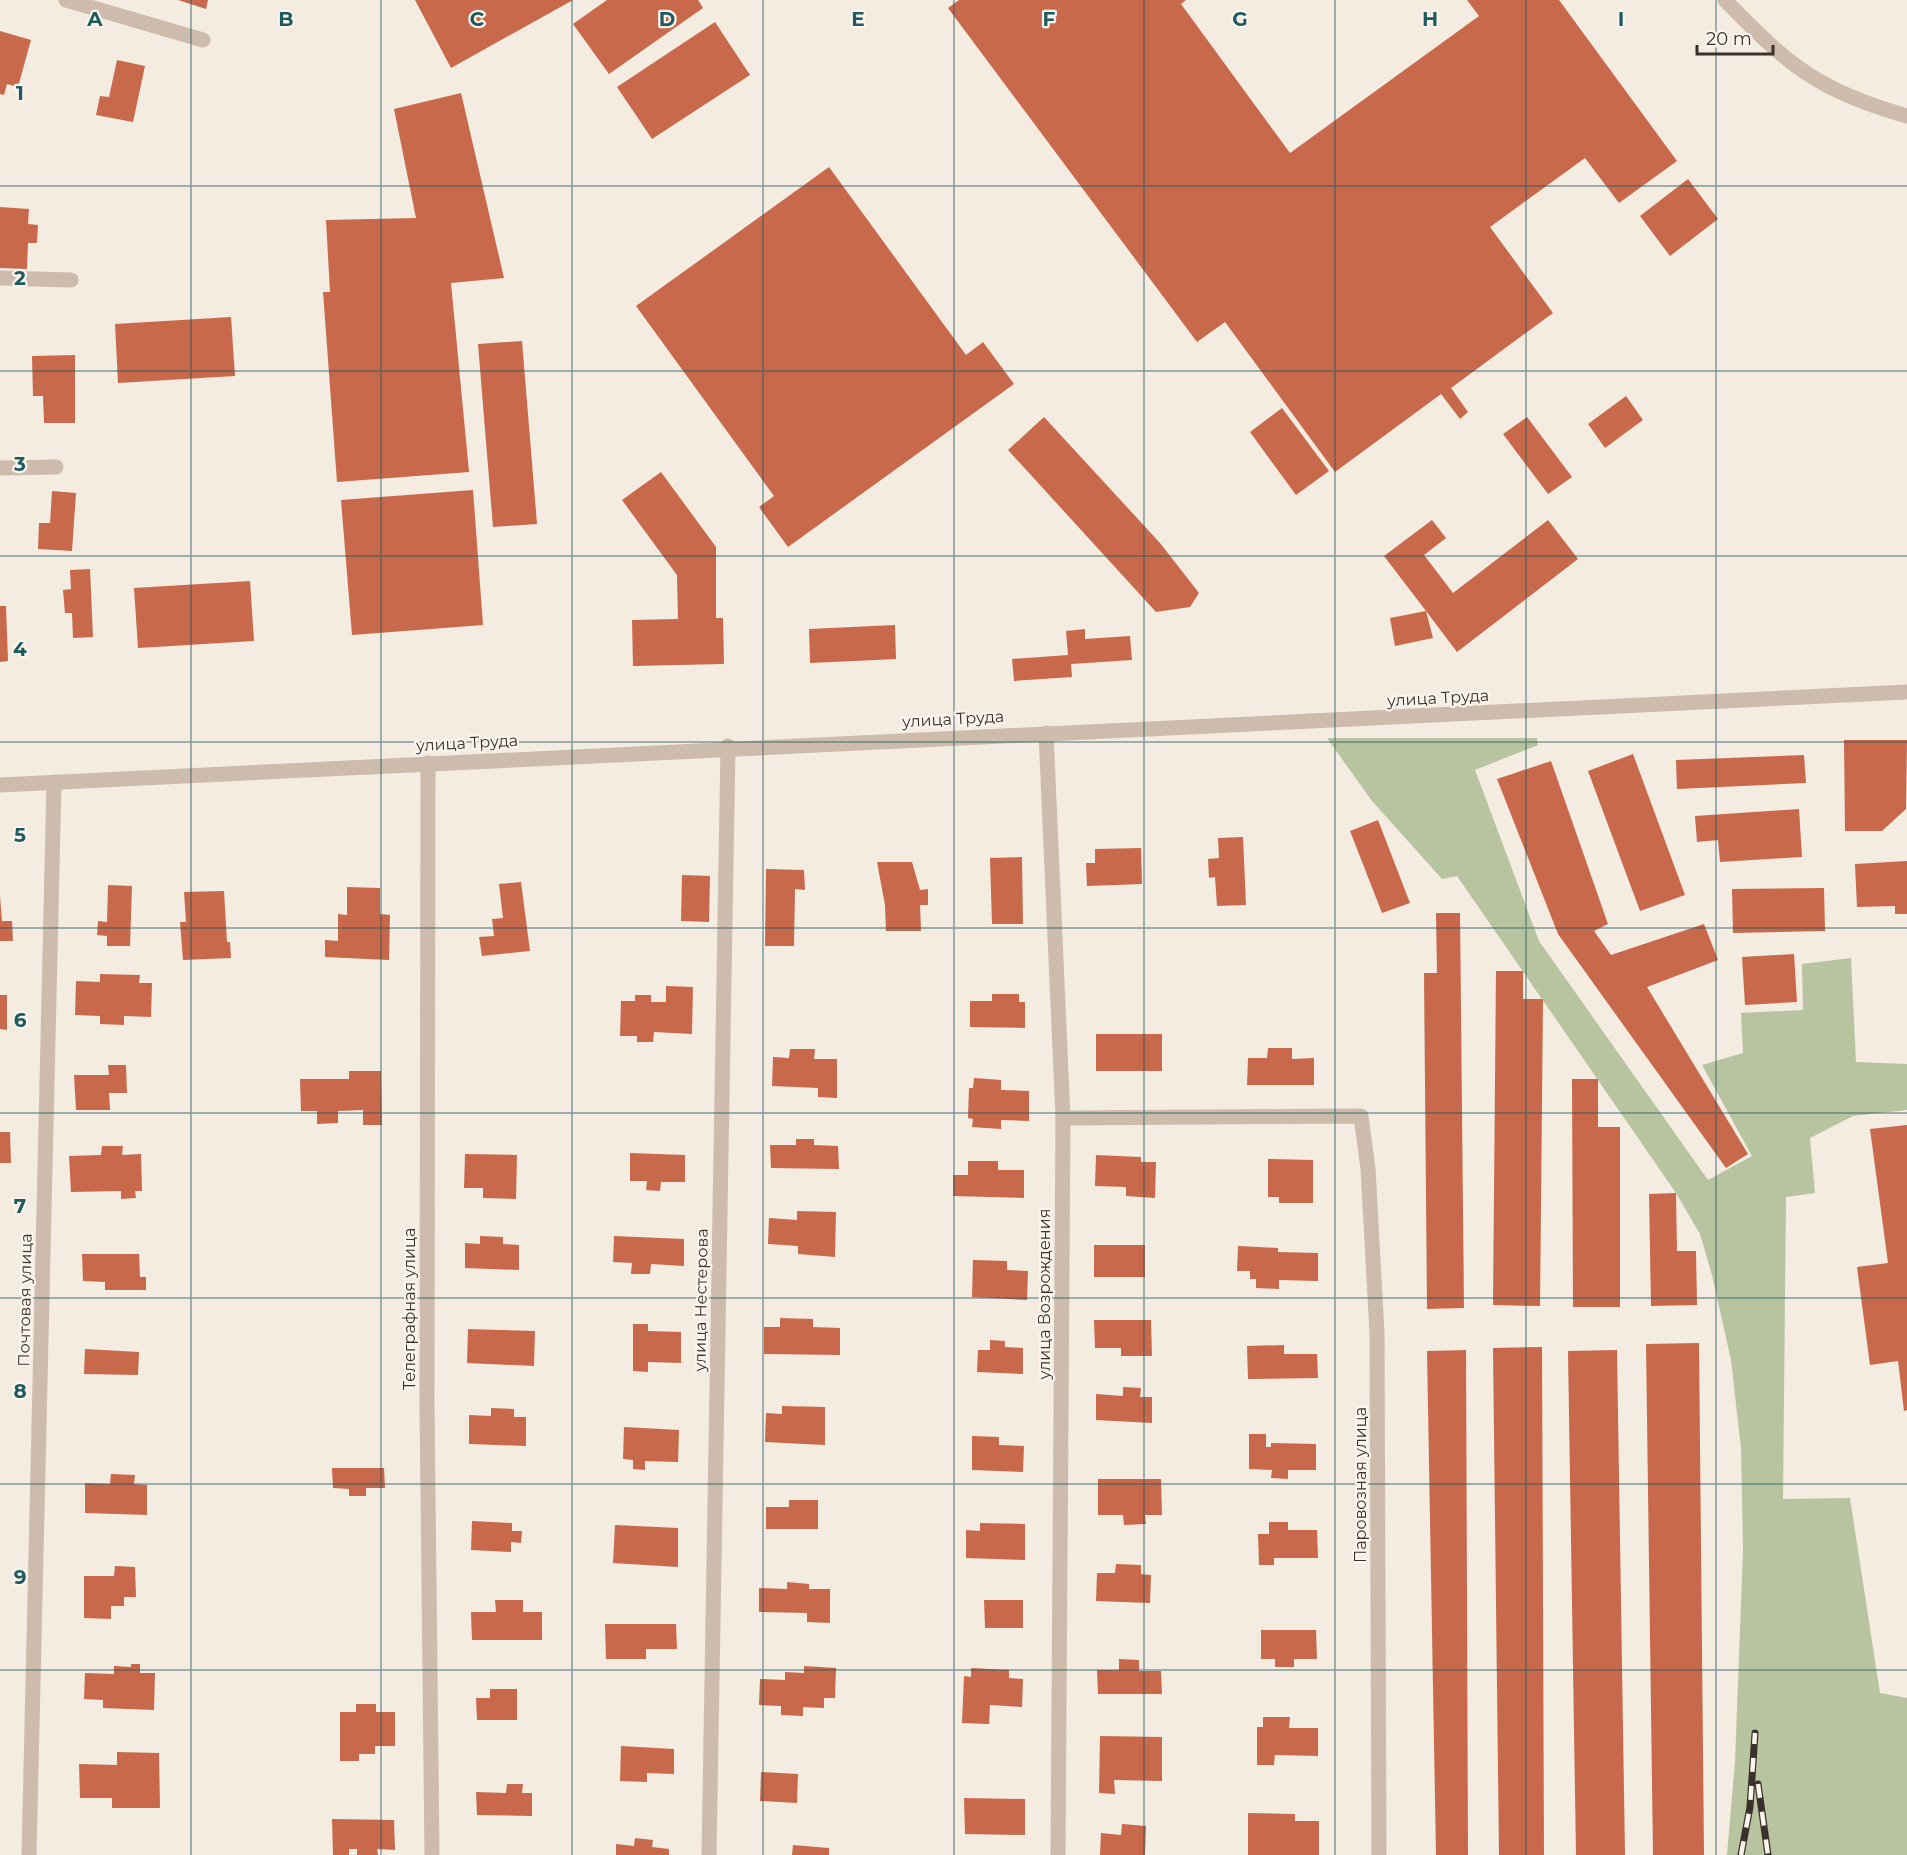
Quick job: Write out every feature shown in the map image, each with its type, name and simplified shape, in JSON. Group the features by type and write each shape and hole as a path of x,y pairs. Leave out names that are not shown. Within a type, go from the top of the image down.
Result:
{"street":[{"path":"66,0 203,40"},
{"path":"1725,0 1788,62 1820,84 1861,102 1907,116"},
{"path":"0,278 71,280"},
{"path":"0,468 56,467"},
{"name":"улица Труда","path":"0,785 728,746 1907,692"},
{"name":"улица Возрождения","path":"1046,733 1063,1118 1058,1855"},
{"name":"улица Нестерова","path":"709,1855 728,746"},
{"name":"Телеграфная улица","path":"428,763 427,1403 432,1855"},
{"name":"Почтовая улица","path":"29,1855 54,782"},
{"name":"Паровозная улица","path":"1063,1118 1361,1116 1368,1169 1377,1333 1379,1855"}],"green space":[{"path":"1327,738 1537,738 1538,745 1475,770 1539,941 1708,1180 1752,1156 1702,1065 1743,1053 1741,1013 1803,1010 1802,964 1851,958 1856,1062 1907,1064 1907,1110 1853,1116 1810,1138 1815,1193 1786,1197 1783,1499 1850,1498 1880,1693 1907,1698 1907,1855 1727,1855 1735,1762 1743,1550 1741,1448 1731,1360 1712,1275 1700,1234 1676,1193 1457,876 1442,879 1372,801"}],"building":[{"path":"178,0 208,0 206,9"},
{"path":"415,0 573,0 451,68"},
{"path":"607,0 698,0 703,8 609,74 573,24"},
{"path":"959,0 1186,0 1181,4 1290,153 1479,16 1467,0 1559,0 1677,161 1619,203 1585,158 1490,227 1553,313 1451,388 1468,412 1460,419 1441,394 1335,472 1225,322 1197,342 948,8"},
{"path":"715,22 750,75 652,139 617,87"},
{"path":"0,31 31,40 18,87 7,84 4,95 0,94"},
{"path":"117,60 145,66 133,122 96,115 100,96 109,97"},
{"path":"461,93 504,278 451,283 469,472 337,482 323,292 330,292 326,220 416,218 394,109"},
{"path":"829,167 966,355 983,342 1014,384 788,547 759,507 774,496 636,306"},
{"path":"1688,179 1718,219 1670,256 1640,216"},
{"path":"0,207 29,209 28,224 38,225 37,243 28,243 27,269 0,268"},
{"path":"231,317 235,376 118,383 115,324"},
{"path":"522,341 537,524 493,527 478,344"},
{"path":"75,355 75,423 44,423 43,396 33,396 32,356"},
{"path":"1626,396 1643,420 1605,448 1588,424"},
{"path":"1282,408 1329,471 1296,495 1250,432"},
{"path":"1044,417 1160,543 1199,593 1190,607 1156,612 1008,450"},
{"path":"1527,417 1572,477 1548,494 1503,434"},
{"path":"661,472 716,547 716,618 723,618 724,664 633,666 632,620 678,619 677,575 622,500"},
{"path":"473,490 483,625 352,635 341,500"},
{"path":"52,491 76,493 72,551 38,549 39,523 50,523"},
{"path":"1432,520 1446,538 1424,555 1453,593 1548,520 1578,559 1457,652 1384,556"},
{"path":"90,569 93,637 73,638 72,613 65,613 63,590 71,589 70,570"},
{"path":"250,581 254,641 138,648 134,588"},
{"path":"0,606 6,606 8,661 0,662"},
{"path":"1426,611 1433,638 1395,646 1390,618"},
{"path":"895,625 896,659 810,663 809,629"},
{"path":"1085,629 1085,639 1130,636 1132,660 1071,664 1072,677 1014,681 1012,659 1068,655 1066,631"},
{"path":"1844,740 1907,740 1906,809 1882,831 1845,831"},
{"path":"1633,754 1685,895 1640,911 1588,771"},
{"path":"1804,755 1806,783 1677,789 1676,760"},
{"path":"1551,761 1608,924 1594,931 1611,955 1704,924 1718,960 1647,987 1748,1154 1726,1168 1558,934 1497,779"},
{"path":"1799,809 1802,857 1720,862 1718,840 1697,842 1695,816"},
{"path":"1378,820 1410,903 1382,913 1350,831"},
{"path":"1243,837 1246,905 1217,906 1215,877 1209,878 1208,859 1219,858 1218,838"},
{"path":"1141,848 1142,884 1087,886 1086,863 1095,863 1095,849"},
{"path":"1022,857 1023,924 992,924 990,858"},
{"path":"1907,861 1907,914 1895,914 1895,906 1857,907 1855,864"},
{"path":"877,862 912,862 920,890 928,889 928,905 920,905 921,931 886,931 885,905"},
{"path":"766,869 804,870 805,890 795,889 794,946 765,946"},
{"path":"682,875 710,876 709,922 681,921"},
{"path":"521,882 530,951 482,956 479,937 494,936 492,919 503,918 499,884"},
{"path":"108,885 132,886 130,946 107,946 107,936 97,935 98,921 107,922"},
{"path":"347,887 380,888 380,914 390,915 389,960 325,957 325,940 338,941 338,914 347,915"},
{"path":"1824,888 1825,931 1733,933 1732,889"},
{"path":"224,891 227,942 230,942 231,958 183,960 180,922 186,922 184,892"},
{"path":"0,896 2,921 12,921 13,941 0,941"},
{"path":"1436,913 1460,913 1464,1308 1427,1309 1424,973 1437,973"},
{"path":"1794,954 1797,1002 1745,1005 1742,957"},
{"path":"1496,971 1523,971 1523,999 1543,999 1540,1306 1493,1305"},
{"path":"100,974 140,975 139,983 152,983 151,1017 124,1016 124,1025 100,1024 100,1016 75,1015 76,981 100,982"},
{"path":"666,986 693,987 692,1034 654,1032 653,1042 637,1042 637,1036 620,1036 621,1001 635,1001 635,995 651,995 651,1002 666,1002"},
{"path":"992,994 1019,994 1019,1002 1025,1002 1025,1028 970,1027 970,1001 992,1001"},
{"path":"0,995 7,995 7,1030 0,1029"},
{"path":"1096,1034 1162,1034 1162,1071 1096,1071"},
{"path":"1268,1048 1292,1048 1292,1059 1314,1058 1314,1085 1247,1085 1248,1058 1267,1058"},
{"path":"790,1049 815,1049 814,1059 837,1059 837,1098 818,1097 818,1088 772,1086 773,1057 789,1058"},
{"path":"108,1065 126,1065 127,1093 109,1093 110,1110 76,1110 74,1075 109,1075"},
{"path":"349,1071 381,1071 382,1125 363,1125 363,1110 338,1111 338,1123 317,1124 317,1111 301,1111 300,1079 349,1079"},
{"path":"974,1078 1001,1080 1001,1090 1029,1091 1029,1121 1001,1120 1001,1129 972,1127 973,1119 968,1118 969,1088 973,1088"},
{"path":"1572,1079 1598,1079 1598,1127 1620,1127 1620,1307 1573,1307"},
{"path":"1907,1125 1907,1410 1904,1411 1898,1361 1870,1365 1857,1267 1888,1263 1870,1129"},
{"path":"0,1132 10,1132 11,1163 0,1163"},
{"path":"796,1139 814,1139 814,1145 838,1146 839,1169 771,1168 770,1145 796,1145"},
{"path":"102,1146 123,1146 122,1155 141,1154 142,1191 135,1191 136,1198 121,1199 121,1191 71,1192 69,1156 101,1155"},
{"path":"630,1153 685,1155 685,1182 661,1182 660,1191 646,1190 647,1181 630,1181"},
{"path":"465,1154 517,1155 516,1199 483,1198 483,1188 464,1188"},
{"path":"1096,1155 1141,1157 1141,1162 1156,1162 1155,1198 1126,1196 1126,1187 1095,1186"},
{"path":"1268,1159 1313,1160 1313,1203 1279,1203 1279,1197 1268,1197"},
{"path":"968,1161 998,1161 998,1170 1024,1170 1024,1198 953,1196 953,1175 968,1175"},
{"path":"1676,1193 1677,1251 1696,1251 1697,1305 1651,1306 1649,1194"},
{"path":"797,1211 836,1212 835,1257 798,1254 798,1246 768,1244 769,1218 797,1220"},
{"path":"480,1236 503,1237 503,1244 519,1245 519,1270 465,1268 465,1243 480,1244"},
{"path":"614,1236 684,1239 684,1266 651,1264 650,1274 631,1274 632,1263 613,1262"},
{"path":"1094,1245 1145,1245 1145,1277 1094,1277"},
{"path":"1238,1246 1278,1248 1278,1252 1318,1253 1318,1281 1279,1280 1279,1289 1256,1288 1256,1279 1250,1279 1250,1271 1237,1271"},
{"path":"82,1254 139,1254 140,1277 146,1277 146,1290 105,1290 105,1282 83,1281"},
{"path":"973,1260 1007,1261 1007,1270 1028,1271 1027,1300 972,1297"},
{"path":"780,1318 813,1319 813,1327 840,1328 840,1355 764,1354 764,1327 780,1327"},
{"path":"1094,1320 1151,1320 1152,1356 1121,1356 1121,1348 1095,1348"},
{"path":"633,1324 648,1324 648,1331 681,1332 681,1363 648,1362 648,1372 633,1371"},
{"path":"468,1329 535,1331 534,1366 467,1363"},
{"path":"990,1340 1005,1341 1005,1347 1023,1348 1023,1374 977,1372 978,1350 990,1350"},
{"path":"1699,1343 1704,1855 1653,1855 1646,1344"},
{"path":"1284,1345 1284,1354 1317,1354 1318,1378 1248,1379 1247,1346"},
{"path":"1542,1347 1544,1855 1499,1855 1493,1348"},
{"path":"85,1349 139,1352 138,1375 84,1374"},
{"path":"1466,1350 1468,1855 1436,1855 1427,1351"},
{"path":"1617,1350 1625,1855 1576,1855 1568,1351"},
{"path":"1123,1387 1141,1388 1140,1397 1152,1397 1152,1423 1096,1420 1096,1394 1123,1396"},
{"path":"782,1406 825,1407 825,1445 765,1442 766,1413 782,1414"},
{"path":"491,1408 514,1409 514,1417 526,1417 526,1446 469,1444 469,1415 491,1416"},
{"path":"624,1427 679,1430 678,1462 645,1461 645,1470 633,1469 633,1460 623,1459"},
{"path":"1249,1434 1266,1434 1266,1447 1271,1447 1271,1443 1316,1444 1316,1470 1288,1470 1288,1479 1271,1478 1272,1470 1249,1469"},
{"path":"972,1436 999,1437 999,1445 1024,1446 1023,1472 972,1470"},
{"path":"332,1468 384,1468 385,1488 366,1488 366,1496 349,1496 349,1489 333,1488"},
{"path":"111,1474 135,1475 134,1484 147,1485 147,1515 85,1513 85,1483 110,1484"},
{"path":"1098,1479 1161,1479 1162,1515 1145,1515 1146,1524 1124,1525 1123,1515 1098,1515"},
{"path":"789,1500 818,1500 818,1529 766,1529 766,1507 789,1507"},
{"path":"472,1521 512,1523 512,1531 522,1531 521,1543 511,1542 511,1552 471,1550"},
{"path":"1269,1522 1288,1522 1288,1530 1317,1530 1318,1558 1274,1558 1274,1565 1259,1565 1258,1534 1269,1534"},
{"path":"980,1523 1025,1524 1025,1560 966,1558 966,1530 980,1531"},
{"path":"615,1525 678,1528 678,1567 613,1563"},
{"path":"1116,1564 1141,1565 1141,1574 1151,1575 1150,1603 1096,1601 1097,1573 1115,1573"},
{"path":"115,1566 135,1567 136,1597 124,1597 124,1606 111,1606 111,1619 84,1618 84,1576 114,1576"},
{"path":"787,1582 809,1584 809,1589 830,1589 830,1623 807,1622 807,1613 759,1612 759,1588 787,1589"},
{"path":"495,1600 523,1600 523,1612 542,1612 542,1640 472,1640 471,1612 496,1612"},
{"path":"984,1600 1023,1600 1023,1628 985,1628"},
{"path":"605,1624 676,1624 677,1649 646,1649 646,1659 606,1659"},
{"path":"1261,1630 1316,1630 1317,1659 1294,1659 1294,1667 1275,1667 1275,1659 1261,1659"},
{"path":"1119,1659 1139,1660 1139,1671 1161,1671 1162,1694 1098,1694 1097,1670 1119,1670"},
{"path":"131,1664 140,1664 140,1673 155,1673 154,1710 103,1708 103,1700 84,1699 85,1673 114,1674 114,1666 131,1667"},
{"path":"804,1666 836,1668 835,1698 824,1698 824,1708 803,1707 803,1716 781,1715 781,1706 759,1705 760,1679 785,1680 785,1672 804,1673"},
{"path":"971,1668 1009,1670 1009,1678 1023,1679 1022,1707 990,1705 989,1724 962,1723 964,1676 971,1677"},
{"path":"490,1689 517,1689 517,1720 477,1720 476,1698 490,1698"},
{"path":"356,1704 376,1704 376,1712 395,1712 395,1746 375,1746 375,1754 359,1754 359,1761 340,1761 340,1712 356,1712"},
{"path":"1263,1717 1290,1717 1289,1728 1318,1728 1318,1756 1275,1755 1274,1765 1257,1765 1257,1727 1263,1727"},
{"path":"1100,1736 1162,1737 1162,1781 1114,1780 1115,1794 1099,1793"},
{"path":"621,1746 674,1749 674,1774 647,1773 647,1782 620,1781"},
{"path":"117,1752 159,1753 160,1808 112,1808 112,1798 80,1798 79,1764 117,1765"},
{"path":"761,1772 798,1774 797,1803 760,1801"},
{"path":"507,1784 523,1784 522,1793 532,1793 532,1816 477,1815 476,1792 506,1793"},
{"path":"964,1798 1025,1799 1025,1835 965,1834"},
{"path":"1248,1813 1295,1814 1295,1821 1319,1821 1319,1855 1248,1855"},
{"path":"332,1819 394,1820 395,1850 377,1849 378,1855 357,1855 357,1849 349,1849 349,1855 333,1855"},
{"path":"1122,1824 1146,1826 1145,1855 1100,1855 1101,1833 1121,1835"},
{"path":"635,1838 653,1840 652,1847 669,1849 669,1855 616,1855 616,1844 634,1846"},
{"path":"793,1845 829,1848 829,1855 792,1855"}],"railway":[{"path":"1741,1855 1750,1807 1755,1733"},
{"path":"1758,1784 1768,1855"}]}
